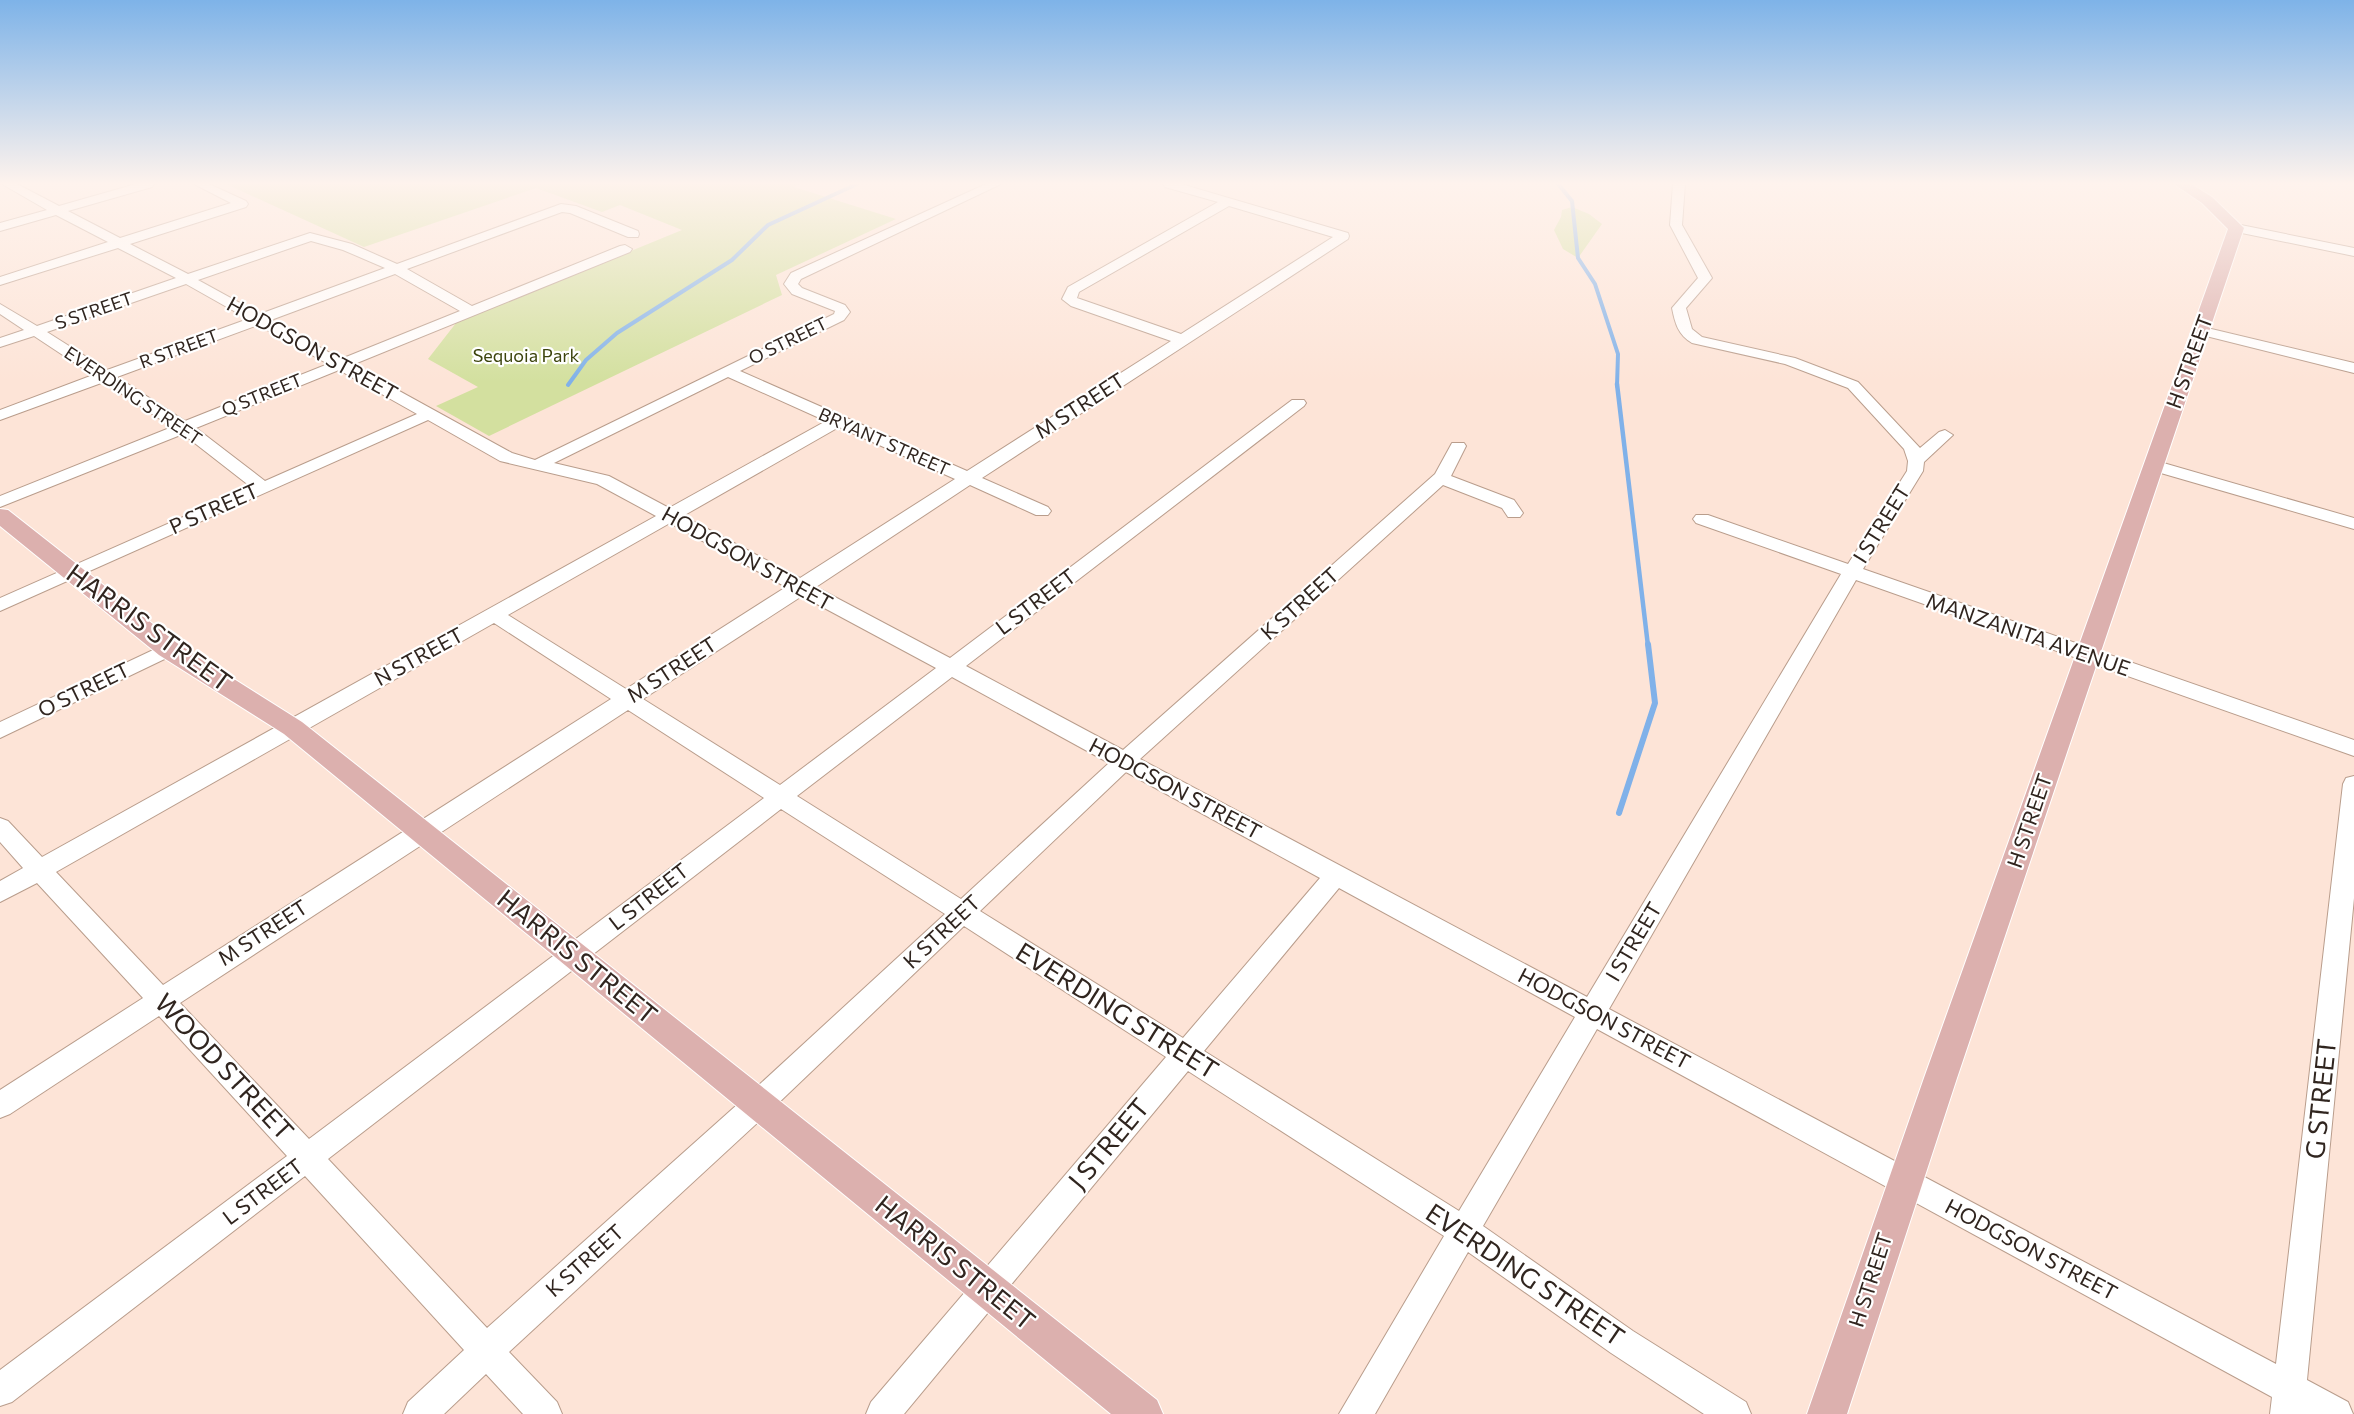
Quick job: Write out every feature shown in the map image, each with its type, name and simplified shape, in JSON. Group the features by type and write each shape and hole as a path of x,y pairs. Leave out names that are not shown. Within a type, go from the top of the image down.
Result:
{"main road":[{"name":"H STREET","path":"1827,1414 1904,1182 2088,656 2152,465 2203,331 2229,250"},
{"name":"HARRIS STREET","path":"0,515 168,649 293,728 1143,1414"}],"street":[{"path":"0,282 99,250"},
{"name":"HODGSON STREET","path":"133,250 506,457 582,472 603,480 1904,1182 2288,1402 2336,1414"},
{"name":"S STREET","path":"0,343 272,250"},
{"name":"S STREET","path":"352,250 394,269"},
{"name":"R STREET","path":"0,415 446,250"},
{"name":"Q STREET","path":"0,502 623,250"},
{"name":"O STREET","path":"538,465 839,316 843,312 840,308 797,291 791,284 796,276 852,250"},
{"path":"1143,250 1073,290 1069,299 1183,340"},
{"name":"M STREET","path":"0,1105 1321,250"},
{"path":"1690,250 1705,278 1679,308 1682,329 1689,336 1697,340 1790,361 1853,385 1912,448 1915,466"},
{"path":"394,269 471,311"},
{"name":"EVERDING STREET","path":"0,308 183,427 263,488"},
{"path":"2203,331 2354,368"},
{"name":"BRYANT STREET","path":"727,371 1042,511"},
{"name":"L STREET","path":"0,1390 1298,403"},
{"name":"P STREET","path":"0,605 429,414"},
{"name":"N STREET","path":"0,892 838,421"},
{"name":"I STREET","path":"1356,1414 1915,466 1945,435"},
{"name":"K STREET","path":"420,1414 758,1104 1124,761 1441,478 1458,446"},
{"path":"2152,465 2354,524"},
{"path":"1441,478 1508,504 1514,513"},
{"name":"MANZANITA AVENUE","path":"1702,519 2354,748"},
{"name":"EVERDING STREET","path":"495,615 1501,1255 1622,1342 1734,1414"},
{"name":"O STREET","path":"0,731 168,649"},
{"name":"G STREET","path":"2288,1402 2354,784"},
{"name":"WOOD STREET","path":"0,827 545,1414"},
{"name":"J STREET","path":"883,1414 1184,1053 1336,875"}],"green space":[{"name":"Sequoia Park","path":"633,250 830,250 776,275 782,295 489,436 436,406 478,387 428,359 456,323"},
{"path":"1565,250 1584,250 1578,258"}],"waterway":[{"path":"568,385 586,360 617,333 732,260 742,250"},
{"path":"1577,250 1578,258 1595,284 1618,354 1617,384"},
{"path":"1617,384 1648,646"},
{"path":"1619,813 1655,703 1648,644"}]}
